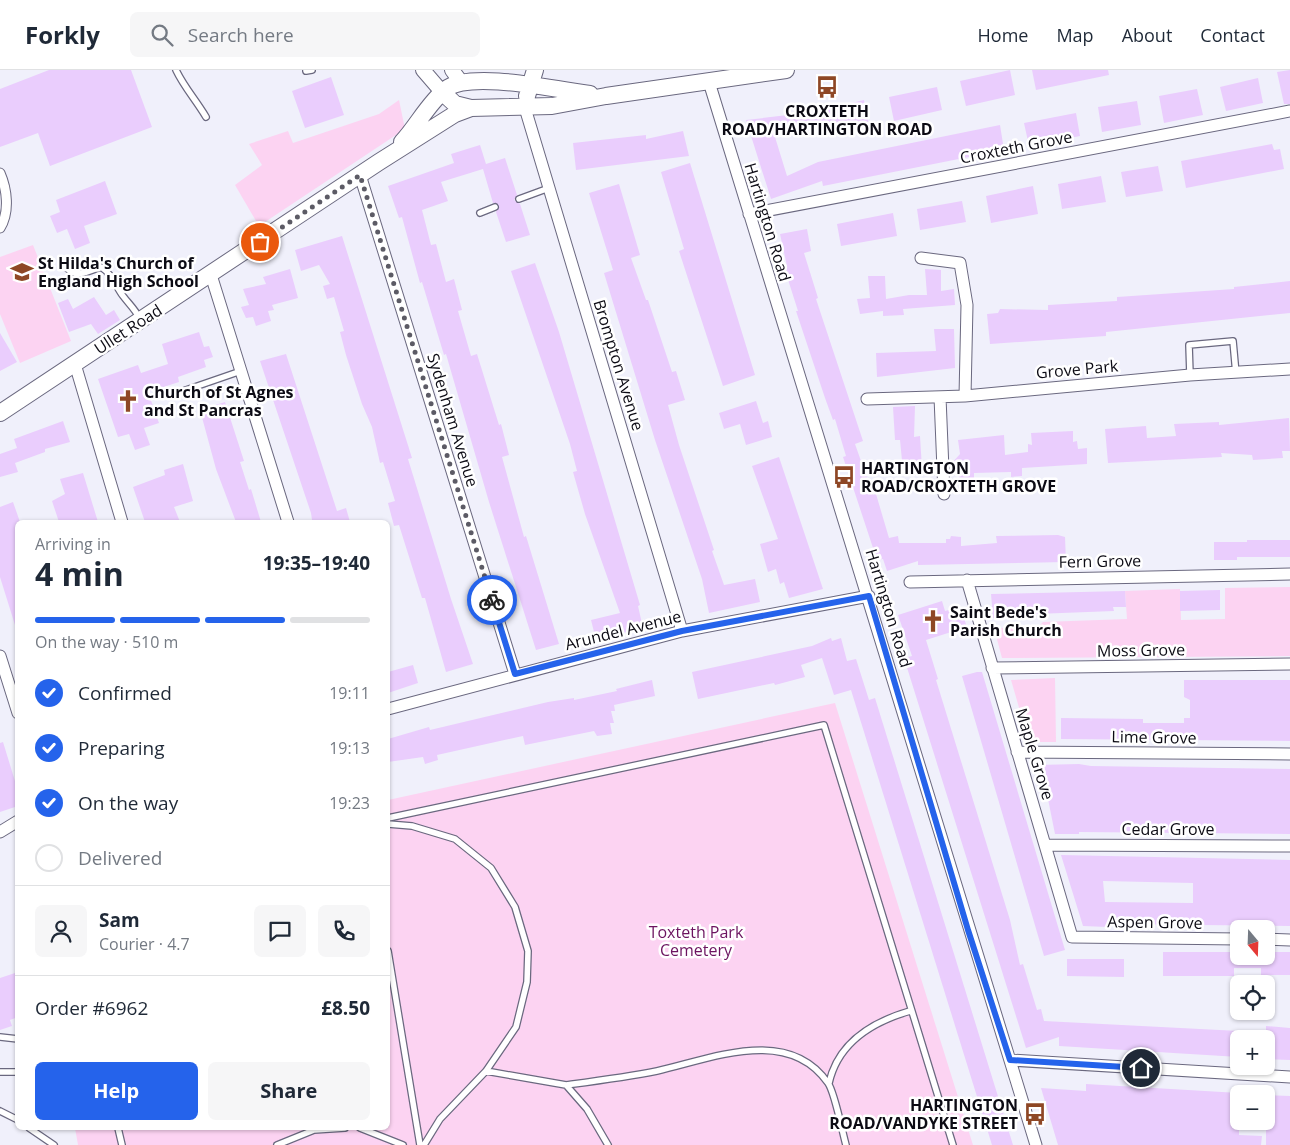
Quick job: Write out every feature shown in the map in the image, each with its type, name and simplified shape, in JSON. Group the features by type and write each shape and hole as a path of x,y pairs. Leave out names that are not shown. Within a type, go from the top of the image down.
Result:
{"main road":[{"path":"525,108 529,86 535,70"},
{"path":"442,92 455,104 471,108 525,108 552,106 606,96 786,70"},
{"name":"Ullet Road","path":"379,162 415,128 442,92 457,76"},
{"path":"457,76 606,96"},
{"name":"Ullet Road","path":"0,413 379,162 455,114 471,108"}],"street":[{"path":"423,70 442,92"},
{"name":"Hartington Road","path":"709,82 748,214 869,596 968,930 1036,1145"},
{"name":"Brompton Avenue","path":"525,108 682,631"},
{"name":"Croxteth Grove","path":"748,214 1290,111"},
{"path":"0,172 4,183 6,200 0,228"},
{"name":"Sydenham Avenue","path":"360,175 515,674"},
{"path":"921,258 960,263 967,305 965,396"},
{"path":"211,274 287,520"},
{"path":"75,364 121,520"},
{"name":"Grove Park","path":"867,399 965,396 1190,375 1236,374 1290,369"},
{"path":"940,397 944,494"},
{"name":"Fern Grove","path":"910,582 1290,574"},
{"name":"Maple Grove","path":"967,580 1072,937"},
{"name":"Arundel Avenue","path":"390,708 682,631 869,596"},
{"path":"0,656 15,703"},
{"name":"Moss Grove","path":"992,668 1290,664"},
{"name":"Lime Grove","path":"1017,752 1290,754"},
{"path":"0,832 15,823"},
{"name":"Cedar Grove","path":"1046,844 1290,846"},
{"name":"Aspen Grove","path":"1072,937 1230,939"},
{"path":"1275,939 1290,940"},
{"path":"1010,1060 1290,1077"}],"lane":[{"path":"176,70 183,86 193,95 206,117"},
{"path":"518,199 549,188"},
{"path":"480,213 495,207"},
{"path":"67,268 71,273 80,274 101,267 110,274 123,296 133,306 141,321"},
{"path":"1190,375 1190,345 1233,341 1236,374"},
{"path":"183,391 241,371"},
{"path":"390,818 824,725 910,1011 953,1145"},
{"path":"390,824 412,826 455,839 491,868 515,907 528,951 527,982 516,1027 486,1072 440,1120 422,1145"},
{"path":"390,962 422,1145"},
{"path":"846,1145 829,1083 832,1070 845,1048 862,1033 888,1018 910,1011"},
{"path":"0,1037 15,1040"},
{"path":"486,1072 566,1085 656,1071 741,1050 775,1050 808,1063 829,1083"},
{"path":"0,1072 15,1072"},
{"path":"566,1085 587,1109 608,1145"},
{"path":"0,1111 15,1118"},
{"path":"33,1130 54,1145"},
{"path":"40,1134 41,1130"},
{"path":"118,1130 122,1145"},
{"path":"277,1145 314,1130"},
{"path":"365,1130 404,1145"}],"green space":[{"path":"399,100 405,129 259,226 235,185 262,165 249,144 288,131 293,143 379,114"},
{"path":"33,245 71,341 20,363 0,314 0,257"},
{"path":"1290,587 1290,656 1002,658 994,628 1012,628 1012,625 1040,625 1043,622 1127,619 1125,591 1180,589 1181,620 1225,619 1225,588"},
{"path":"1055,678 1056,742 1029,742 1011,680"},
{"name":"Toxteth Park Cemetery","path":"835,703 973,1145 78,1145 75,1130 390,1130 390,800"}],"building":[{"path":"49,70 131,70 152,127 50,166 38,133 0,147 0,89"},
{"path":"1010,70 1015,95 966,106 960,81"},
{"path":"1032,70 1108,70 1109,75 1036,90"},
{"path":"1290,70 1290,104 1284,104 1277,72"},
{"path":"331,77 344,115 305,128 292,91"},
{"path":"1258,78 1263,103 1226,111 1220,87"},
{"path":"937,87 942,110 894,121 889,97"},
{"path":"1197,89 1203,115 1164,123 1159,96"},
{"path":"864,100 869,125 819,135 816,124 796,128 797,133 775,137 787,176 818,162 1000,125 1004,150 823,186 822,181 771,199 746,120 814,112"},
{"path":"1137,101 1141,125 1102,132 1098,107"},
{"path":"1076,113 1080,136 1029,146 1024,123"},
{"path":"683,131 689,156 576,170 573,143 646,135 646,139"},
{"path":"1272,144 1274,150 1280,149 1284,169 1186,188 1181,161"},
{"path":"480,145 486,164 505,158 517,195 514,200 520,204 530,235 506,242 496,212 499,206 493,203 483,169 441,182 448,201 422,210 431,245 436,244 446,282 454,279 462,310 458,311 471,356 477,354 499,425 501,424 509,455 502,457 524,537 526,536 559,644 536,650 489,502 446,354 444,355 422,282 420,283 402,217 399,218 388,186 454,163 451,154"},
{"path":"690,163 755,375 723,386 679,251 684,249 661,172"},
{"path":"1158,166 1163,191 1126,197 1121,172"},
{"path":"1101,176 1106,202 1062,209 1058,184"},
{"path":"105,181 117,214 84,226 90,243 75,249 67,229 57,233 50,216 60,212 56,200"},
{"path":"619,184 640,255 631,258 646,300 648,300 672,372 676,371 685,400 668,405 679,445 714,550 712,551 724,585 755,579 760,602 709,613 702,579 655,440 604,273 613,270 589,193"},
{"path":"1033,186 1038,214 991,223 986,196"},
{"path":"962,201 966,222 920,230 917,209"},
{"path":"893,213 897,236 841,246 837,224"},
{"path":"807,229 811,251 804,253 818,298 816,299 863,441 855,444 873,495 876,494 889,538 898,536 899,543 946,543 946,539 950,539 951,536 961,537 961,546 997,543 996,536 1058,535 1065,537 1066,562 918,565 918,561 887,571 883,559 877,560 843,457 846,456 835,419 833,420 825,398 796,311 798,311 784,267 787,266 780,234"},
{"path":"342,236 412,458 408,459 473,664 446,672 425,598 422,598 399,525 394,526 388,503 395,501 383,462 380,463 372,427 362,404 346,355 340,332 344,331 334,297 327,299 323,286 330,284 319,265 301,271 295,250"},
{"path":"535,263 559,332 640,605 638,606 643,628 596,640 591,620 620,613 585,514 573,472 577,471 570,444 511,271"},
{"path":"290,269 298,298 272,305 274,310 268,311 271,321 256,326 253,317 246,318 241,307 249,305 243,289 266,284 263,277"},
{"path":"925,269 941,270 941,291 954,289 955,305 903,309 904,315 883,316 883,311 860,314 857,299 870,298 868,276 885,276 886,299 909,295 927,295"},
{"path":"1290,281 1290,313 1106,332 1106,336 990,344 987,314 998,313 1000,309 1048,310 1048,305 1117,301 1117,297 1234,289 1234,287"},
{"path":"94,297 106,315 114,310 120,320 98,334 91,324 69,332 58,303 68,299 73,309"},
{"path":"934,329 954,329 955,368 877,377 876,353 936,351"},
{"path":"199,332 204,347 209,346 213,357 204,360 206,367 178,377 179,382 148,392 159,423 144,428 150,445 135,450 129,434 118,437 98,379 138,365 141,373 168,364 162,344"},
{"path":"0,333 17,362 0,371"},
{"path":"286,354 337,511 346,508 349,520 312,520 260,361"},
{"path":"756,401 763,423 768,421 772,437 746,445 740,424 724,429 719,413"},
{"path":"225,402 244,461 240,462 260,520 235,520 216,469 200,410"},
{"path":"915,406 914,437 920,436 922,469 903,471 900,440 895,440 893,407"},
{"path":"1289,418 1290,451 1282,451 1283,458 1253,460 1252,455 1221,453 1222,457 1108,463 1105,429 1146,426 1147,438 1176,436 1174,424 1219,422 1219,425"},
{"path":"63,421 70,442 45,449 45,452 15,463 18,472 0,477 0,454 17,448 14,439"},
{"path":"1073,431 1073,442 1077,441 1078,449 1087,448 1087,464 1022,468 1022,476 1011,477 1011,472 974,473 974,478 960,478 952,468 952,463 960,454 958,440 1004,435 1005,455 1028,452 1028,444 1032,445 1031,433"},
{"path":"779,457 823,589 789,598 784,582 780,584 776,569 768,572 760,544 778,539 752,466"},
{"path":"183,464 193,501 174,507 179,520 144,520 133,487 165,475 164,470"},
{"path":"83,473 97,520 58,520 52,501 65,494 60,479"},
{"path":"13,502 19,520 15,520 15,625 0,577 0,507"},
{"path":"1247,540 1290,540 1290,557 1237,557 1237,560 1214,560 1214,542 1247,542"},
{"path":"1220,590 1220,610 1180,611 1180,591"},
{"path":"1125,591 1126,607 1113,607 1114,611 1007,615 1007,617 993,618 991,594"},
{"path":"942,601 945,611 960,607 967,627 926,640 938,679 936,680 1010,920 1020,965 1023,964 1037,1010 1041,1009 1044,1021 1230,1031 1230,1056 1059,1046 1059,1037 1026,1048 904,658 912,656 898,615"},
{"path":"831,638 832,641 841,638 847,661 856,659 869,700 875,698 1013,1145 992,1145 851,690 834,695 822,658 801,665 805,677 775,685 774,683 698,699 692,672 812,646"},
{"path":"413,665 418,683 390,692 390,671"},
{"path":"982,672 1065,950 1044,956 962,676"},
{"path":"652,680 655,696 614,705 615,711 611,711 614,723 610,723 612,734 597,736 594,731 525,745 523,736 437,755 438,760 425,764 423,757 390,762 390,738 429,727 430,730 548,702 574,698 574,700 617,691 616,689"},
{"path":"1184,680 1290,680 1290,741 1061,739 1061,718 1143,719 1143,723 1184,723 1184,718 1190,718 1190,700 1184,697"},
{"path":"3,742 15,781 15,807 0,812 0,743"},
{"path":"1079,764 1091,766 1290,769 1290,834 1079,832 1079,834 1055,834 1046,789 1037,765"},
{"path":"1061,855 1290,860 1290,926 1275,926 1275,920 1230,920 1230,925 1107,924 1107,927 1083,926","holes":["1103,881 1193,883 1193,903 1105,902"]},
{"path":"1163,952 1230,952 1230,965 1275,965 1275,952 1290,952 1290,975 1261,975 1261,968 1234,968 1234,975 1230,976 1163,976"},
{"path":"1067,959 1124,959 1124,977 1067,976"},
{"path":"15,973 15,1018 10,1020 12,1026 0,1030 0,978"},
{"path":"1266,1026 1290,1028 1290,1060 1275,1059 1275,1030 1266,1030"},
{"path":"1086,1084 1230,1092 1230,1130 1239,1130 1239,1135 1262,1136 1261,1145 1058,1145 1041,1088 1086,1091"},
{"path":"1275,1095 1290,1096 1290,1145 1266,1145 1266,1130 1275,1130"}],"way so far":[{"path":"260,242 360,175 492,600"}],"place":[{"name":"CROXTETH ROAD/HARTINGTON ROAD","path":"827,87"},
{"name":"St Hilda's Church of England High School","path":"22,272"},
{"name":"Church of St Agnes and St Pancras","path":"128,401"},
{"name":"HARTINGTON ROAD/CROXTETH GROVE","path":"844,477"},
{"name":"Saint Bede's Parish Church","path":"933,621"},
{"name":"HARTINGTON ROAD/VANDYKE STREET","path":"1035,1114"}],"route":[{"path":"492,600 515,674 682,631 869,596 917,752 968,930 1010,1060 1141,1068"}]}
